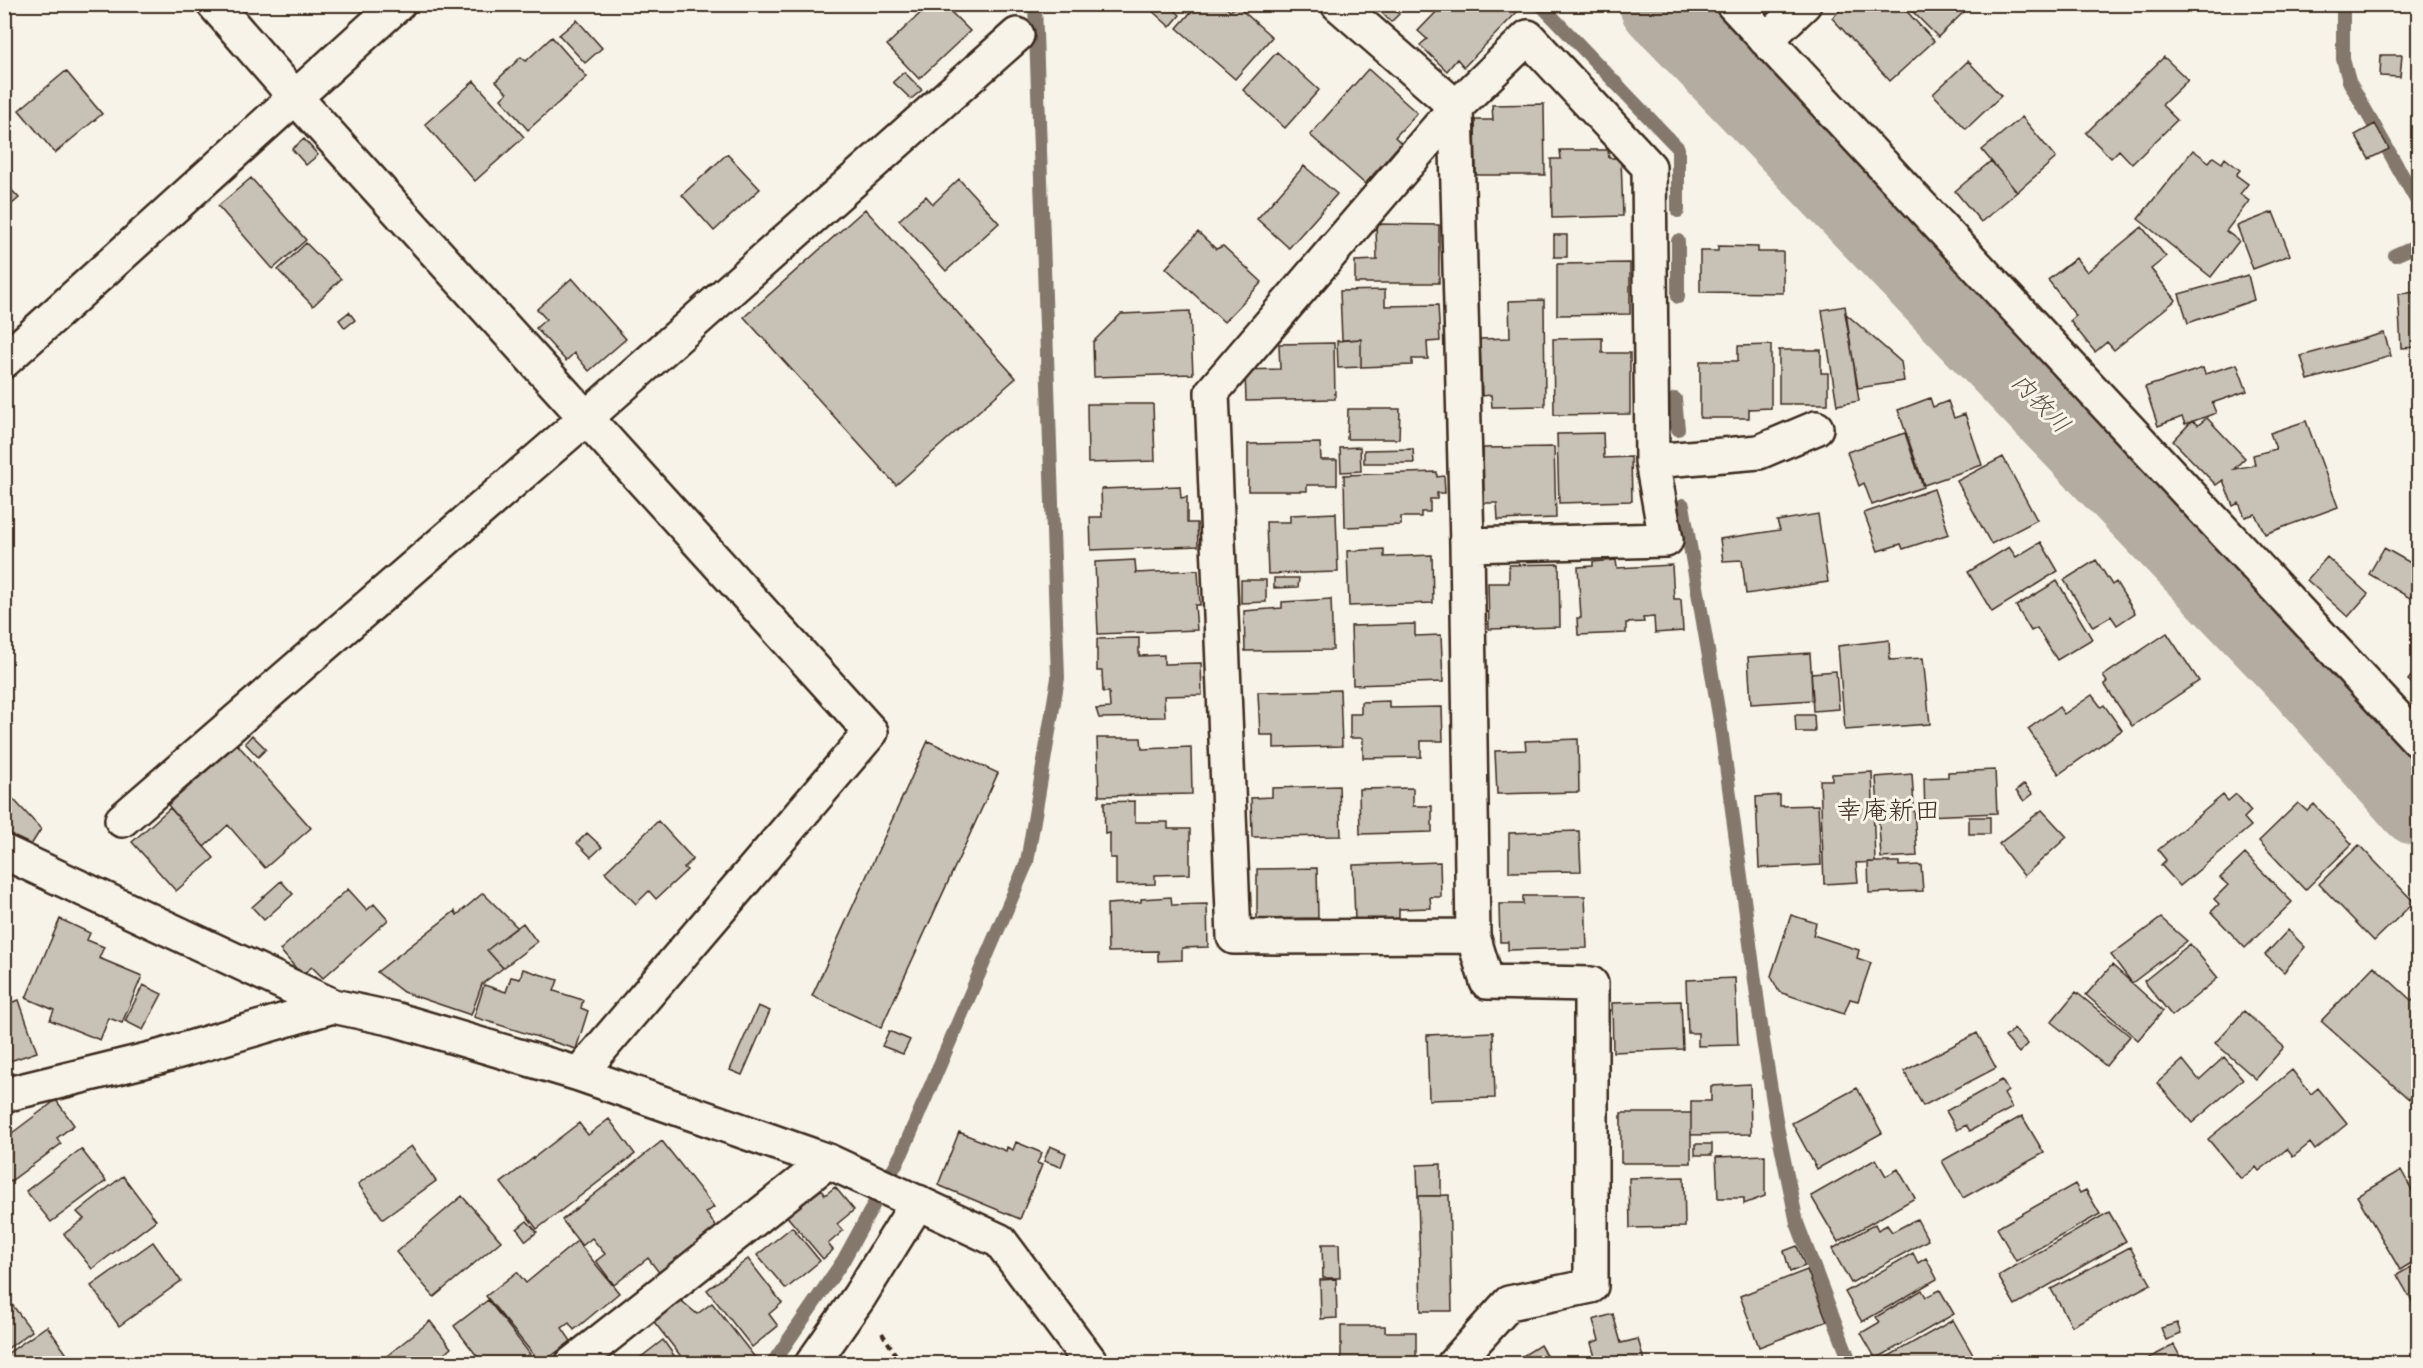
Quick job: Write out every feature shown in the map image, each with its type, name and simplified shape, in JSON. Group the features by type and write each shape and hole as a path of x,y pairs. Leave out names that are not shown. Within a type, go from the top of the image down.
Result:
{"street":[{"path":"214,4 295,97 871,732 579,1074"},
{"path":"4,361 398,4"},
{"path":"1338,4 1456,107 1467,545 1473,936 1487,982 1591,984 1592,1286 1509,1303 1454,1364"},
{"path":"1733,4 2418,740"},
{"path":"1766,40 1804,4"},
{"path":"122,820 586,418 1017,35"},
{"path":"1467,545 1666,540 1652,461 1649,167 1528,37 1456,107 1212,392 1234,937 1473,936"},
{"path":"1652,461 1759,452 1816,428"},
{"path":"4,852 333,1006 394,1019 579,1074 828,1161 1000,1240 1092,1364"},
{"path":"4,1095 159,1057 333,1006"},
{"path":"572,1364 828,1161"},
{"path":"812,1364 859,1298 918,1202"}],"building":[{"path":"930,4 943,4 970,31 919,79 887,45"},
{"path":"1154,4 1168,4 1180,15 1170,27 1150,9"},
{"path":"1198,4 1222,4 1230,11 1237,6 1272,37 1235,79 1177,28"},
{"path":"1387,4 1399,14 1391,22 1381,12"},
{"path":"1444,4 1516,4 1520,9 1464,67 1457,59 1447,71 1420,45 1427,39 1418,31"},
{"path":"1846,4 1900,4 1934,41 1890,81 1832,18"},
{"path":"1919,4 1972,4 1938,37 1912,11"},
{"path":"577,20 602,48 585,63 559,35"},
{"path":"552,37 587,77 528,130 501,99 507,93 496,81 521,57 526,61"},
{"path":"1277,52 1319,90 1285,128 1243,90"},
{"path":"2381,55 2402,55 2400,77 2380,76"},
{"path":"2164,57 2188,80 2162,105 2177,120 2132,164 2119,150 2111,158 2086,133"},
{"path":"1968,61 2001,96 1966,129 1933,94"},
{"path":"1368,69 1417,113 1395,137 1401,143 1365,184 1310,135"},
{"path":"66,71 102,114 55,153 19,110"},
{"path":"904,72 922,90 911,99 893,82"},
{"path":"474,81 524,137 475,181 425,124"},
{"path":"1544,104 1545,175 1476,175 1475,120 1493,120 1492,105"},
{"path":"2022,117 2056,158 2017,192 1982,150"},
{"path":"2375,124 2389,149 2369,159 2355,135"},
{"path":"304,139 318,155 306,165 292,149"},
{"path":"1560,150 1608,150 1609,158 1621,158 1623,216 1552,218 1551,159 1561,159"},
{"path":"2193,150 2209,162 2213,157 2222,163 2225,158 2240,170 2236,175 2248,184 2240,194 2249,201 2226,231 2239,241 2211,277 2138,219"},
{"path":"727,154 760,189 714,231 682,195"},
{"path":"1991,161 2017,192 1981,222 1955,191"},
{"path":"1304,166 1337,194 1289,248 1257,219"},
{"path":"251,178 306,240 273,269 218,206"},
{"path":"959,179 999,223 946,271 899,220 926,196 933,204"},
{"path":"4,182 19,198 4,211"},
{"path":"865,209 1016,378 896,485 744,317"},
{"path":"2273,212 2290,255 2253,269 2237,226"},
{"path":"1376,224 1439,225 1439,283 1355,283 1355,261 1377,260"},
{"path":"2142,227 2166,257 2151,269 2176,300 2114,350 2107,342 2095,352 2070,321 2076,316 2048,280 2076,258 2087,272"},
{"path":"1198,232 1216,249 1223,246 1262,282 1224,322 1166,268"},
{"path":"1554,235 1567,235 1567,257 1554,257"},
{"path":"306,243 341,279 313,306 278,270"},
{"path":"1718,246 1758,247 1758,252 1783,252 1783,293 1700,292 1700,251 1718,251"},
{"path":"1630,263 1630,314 1557,315 1557,264"},
{"path":"2248,275 2254,300 2188,323 2179,294"},
{"path":"572,278 626,339 589,371 574,353 566,361 536,328 546,319 537,309"},
{"path":"1385,290 1385,306 1438,305 1440,341 1427,342 1428,359 1412,359 1412,365 1361,367 1361,339 1342,340 1340,291"},
{"path":"2418,292 2418,347 2401,348 2398,294"},
{"path":"1544,300 1545,406 1492,407 1491,395 1482,396 1480,339 1510,338 1509,301"},
{"path":"1845,306 1859,401 1837,405 1822,310"},
{"path":"1190,311 1193,374 1094,377 1093,342 1121,314"},
{"path":"349,312 355,320 345,328 339,320"},
{"path":"1845,313 1901,362 1904,381 1858,388"},
{"path":"2384,333 2391,356 2308,380 2301,356"},
{"path":"1602,338 1602,353 1630,353 1630,414 1554,415 1553,339"},
{"path":"1361,339 1361,367 1338,368 1337,341"},
{"path":"1334,343 1335,399 1246,401 1245,370 1280,369 1279,344"},
{"path":"1771,345 1771,408 1749,409 1749,418 1700,418 1700,361 1738,361 1738,346"},
{"path":"1779,350 1821,350 1821,373 1828,373 1828,404 1779,404"},
{"path":"2237,364 2247,391 2212,403 2216,413 2185,424 2182,417 2158,426 2145,387 2203,368 2205,374"},
{"path":"1930,398 1933,407 1948,401 1954,418 1965,414 1982,465 1924,485 1898,410"},
{"path":"1087,404 1153,404 1155,461 1088,463"},
{"path":"1348,409 1400,409 1399,439 1347,439"},
{"path":"2207,418 2245,458 2234,469 2255,465 2253,455 2276,449 2270,433 2306,421 2338,507 2265,534 2255,514 2245,517 2239,503 2233,506 2223,480 2216,485 2173,441 2192,421 2198,425"},
{"path":"1603,433 1604,458 1631,457 1632,501 1559,503 1557,434"},
{"path":"1905,433 1923,487 1872,505 1864,483 1859,486 1847,452"},
{"path":"1320,443 1321,460 1337,460 1337,485 1307,485 1307,491 1248,491 1248,444"},
{"path":"1360,447 1361,471 1341,472 1340,448"},
{"path":"1554,447 1556,518 1498,520 1497,503 1484,503 1483,448"},
{"path":"1413,449 1414,463 1364,463 1364,450"},
{"path":"2003,457 2037,520 1991,544 1957,481"},
{"path":"1437,472 1437,477 1444,476 1445,493 1437,493 1437,499 1430,499 1430,512 1421,512 1421,517 1401,517 1401,525 1345,527 1344,475"},
{"path":"1180,486 1181,498 1187,497 1187,523 1197,523 1198,546 1091,550 1090,517 1102,517 1101,489"},
{"path":"1934,489 1949,534 1903,549 1901,544 1878,551 1864,513"},
{"path":"1336,513 1338,572 1268,574 1266,522 1290,522 1290,515"},
{"path":"1818,514 1828,582 1746,594 1742,560 1723,561 1720,539 1780,530 1777,521"},
{"path":"2041,542 2058,571 1992,612 1968,572 2009,547 2016,557"},
{"path":"2384,548 2418,567 2418,583 2410,598 2369,574"},
{"path":"1384,549 1384,557 1432,555 1433,603 1349,606 1347,551"},
{"path":"2327,557 2368,594 2348,617 2307,580"},
{"path":"1135,560 1136,573 1198,570 1200,605 1195,605 1197,630 1098,634 1095,562"},
{"path":"1616,560 1617,568 1672,565 1674,599 1681,599 1683,631 1655,633 1654,617 1643,618 1644,622 1626,623 1626,633 1578,635 1577,618 1581,618 1578,567 1593,566 1593,562"},
{"path":"2096,560 2112,585 2116,582 2135,613 2117,625 2111,616 2093,627 2064,580"},
{"path":"1559,564 1560,627 1489,629 1488,583 1509,583 1509,565"},
{"path":"1274,578 1299,578 1298,587 1274,588"},
{"path":"1241,580 1266,580 1266,602 1241,603"},
{"path":"2057,581 2092,639 2057,660 2037,628 2031,631 2016,606"},
{"path":"1331,599 1333,650 1245,651 1244,611 1282,608 1282,602"},
{"path":"1415,624 1415,636 1441,635 1443,682 1353,685 1351,626"},
{"path":"2167,633 2199,681 2132,726 2104,684 2107,682 2103,676"},
{"path":"1139,638 1139,656 1164,655 1164,664 1201,663 1202,695 1164,696 1165,717 1099,718 1096,709 1110,708 1109,692 1103,692 1102,671 1097,671 1097,639"},
{"path":"1889,640 1890,660 1923,658 1930,724 1845,730 1838,646"},
{"path":"1810,653 1813,700 1751,704 1748,657"},
{"path":"2418,668 2418,689 2408,680"},
{"path":"1836,671 1839,709 1813,711 1811,673"},
{"path":"1340,690 1342,746 1274,748 1274,735 1260,735 1258,692"},
{"path":"2092,695 2101,707 2104,705 2122,730 2059,774 2028,729 2059,707 2064,714"},
{"path":"1389,701 1389,708 1442,707 1443,741 1421,741 1421,757 1363,758 1363,738 1350,738 1350,714 1361,714 1361,702"},
{"path":"1795,715 1814,715 1815,732 1796,732"},
{"path":"252,735 266,749 258,757 245,743"},
{"path":"1097,738 1141,738 1142,749 1191,747 1192,794 1099,796"},
{"path":"1578,739 1579,792 1497,794 1495,751 1526,750 1525,741"},
{"path":"928,741 998,773 881,1028 812,996"},
{"path":"237,744 311,828 265,868 228,825 204,847 168,805"},
{"path":"1995,770 1997,813 1925,816 1924,778 1948,777 1948,772"},
{"path":"1872,772 1875,862 1856,863 1858,882 1824,884 1820,780 1832,780 1832,774"},
{"path":"1912,774 1917,856 1881,858 1876,777"},
{"path":"2024,784 2033,794 2024,801 2016,791"},
{"path":"1339,786 1341,836 1252,837 1251,798 1272,797 1272,788"},
{"path":"1413,788 1413,806 1432,806 1432,832 1360,834 1359,789"},
{"path":"4,789 41,829 31,845 4,833"},
{"path":"2236,794 2251,811 2244,818 2251,826 2180,886 2161,865 2166,860 2158,850 2223,795 2228,801"},
{"path":"1780,795 1780,806 1818,805 1821,865 1759,868 1756,797"},
{"path":"1135,801 1135,822 1168,822 1168,829 1190,829 1190,874 1155,875 1155,884 1116,885 1116,858 1110,858 1110,833 1105,834 1104,802"},
{"path":"2298,803 2307,811 2314,804 2352,844 2305,890 2259,841"},
{"path":"170,808 214,858 176,891 132,842"},
{"path":"2042,810 2067,837 2024,876 1999,844"},
{"path":"1969,817 1990,817 1990,834 1969,834"},
{"path":"658,821 693,859 684,868 687,870 656,899 649,891 636,904 605,872"},
{"path":"1579,831 1581,871 1509,872 1509,833"},
{"path":"587,833 602,847 591,857 577,843"},
{"path":"2359,845 2414,902 2374,941 2319,884"},
{"path":"2245,854 2292,902 2245,948 2211,912 2219,904 2214,899 2228,885 2220,878"},
{"path":"1440,862 1441,897 1430,897 1431,908 1399,909 1399,919 1355,921 1353,865"},
{"path":"1868,862 1899,862 1899,866 1921,865 1923,891 1869,893"},
{"path":"1317,868 1318,918 1257,919 1257,869"},
{"path":"281,881 293,894 264,920 252,907"},
{"path":"348,889 367,910 374,904 388,920 323,978 312,967 302,975 280,950"},
{"path":"483,893 517,927 487,950 503,968 482,984 471,1015 403,992 377,972 455,911 457,915"},
{"path":"1523,896 1585,896 1587,948 1508,950 1508,942 1500,942 1499,904 1523,904"},
{"path":"1171,897 1172,905 1207,904 1208,947 1182,948 1182,960 1158,961 1158,951 1108,952 1107,904"},
{"path":"1791,915 1816,923 1813,935 1859,950 1857,958 1871,963 1858,1001 1850,999 1844,1014 1779,992 1771,976"},
{"path":"2161,918 2187,941 2132,983 2111,955"},
{"path":"60,919 90,933 87,940 104,947 99,958 142,976 122,1023 109,1018 100,1040 50,1020 54,1010 26,998"},
{"path":"523,923 537,942 503,968 487,950"},
{"path":"2288,930 2305,947 2284,972 2265,955"},
{"path":"2190,944 2218,978 2172,1016 2144,981"},
{"path":"2112,965 2163,1011 2138,1040 2086,995"},
{"path":"2374,966 2412,1001 2416,997 2418,1000 2418,1093 2409,1099 2321,1021"},
{"path":"523,969 558,980 554,991 583,1000 581,1008 588,1011 576,1049 474,1017 484,985 506,992 511,977 520,979"},
{"path":"1735,978 1738,1045 1698,1046 1698,1033 1688,1033 1686,980"},
{"path":"143,985 162,994 143,1030 125,1021"},
{"path":"2076,992 2130,1036 2106,1066 2051,1022"},
{"path":"19,1000 37,1052 4,1063 4,1005"},
{"path":"1681,1001 1683,1049 1613,1052 1612,1003"},
{"path":"758,1006 770,1011 742,1075 730,1070"},
{"path":"2244,1011 2284,1047 2256,1079 2215,1043"},
{"path":"2014,1029 2028,1044 2019,1053 2005,1037"},
{"path":"889,1031 910,1040 903,1054 882,1046"},
{"path":"1493,1032 1495,1098 1429,1100 1427,1035"},
{"path":"1977,1033 1996,1068 1923,1106 1904,1071"},
{"path":"2224,1057 2243,1079 2192,1123 2157,1083 2183,1060 2199,1080"},
{"path":"2292,1070 2311,1094 2318,1088 2347,1124 2315,1150 2310,1143 2293,1157 2287,1149 2259,1171 2256,1167 2241,1179 2208,1139"},
{"path":"2002,1080 2008,1091 2004,1094 2012,1108 1970,1131 1966,1125 1957,1130 1946,1111"},
{"path":"1750,1084 1751,1134 1691,1135 1691,1101 1711,1101 1711,1086"},
{"path":"1857,1088 1882,1133 1817,1169 1792,1123"},
{"path":"56,1100 74,1125 57,1138 61,1144 4,1186 4,1139"},
{"path":"1621,1113 1691,1113 1691,1163 1621,1163"},
{"path":"2022,1116 2044,1153 1963,1198 1942,1161"},
{"path":"609,1119 635,1154 537,1229 501,1183 579,1123 588,1135"},
{"path":"959,1132 1006,1151 1007,1147 1013,1150 1016,1142 1042,1153 1037,1163 1042,1165 1020,1219 938,1185"},
{"path":"662,1141 714,1207 706,1213 718,1229 661,1275 648,1258 614,1285 596,1261 605,1254 592,1238 582,1246 562,1220"},
{"path":"1695,1144 1712,1144 1712,1155 1695,1155"},
{"path":"411,1146 436,1181 383,1219 358,1184"},
{"path":"1050,1146 1066,1153 1061,1167 1044,1161"},
{"path":"81,1149 106,1181 51,1222 26,1191"},
{"path":"1765,1155 1765,1196 1744,1204 1744,1198 1718,1198 1716,1157"},
{"path":"1876,1159 1886,1176 1898,1169 1915,1198 1838,1242 1811,1196"},
{"path":"1441,1164 1441,1196 1418,1196 1417,1165"},
{"path":"2401,1170 2418,1201 2418,1259 2400,1270 2357,1196"},
{"path":"123,1176 156,1220 92,1269 64,1234 84,1219 77,1212"},
{"path":"1684,1177 1685,1227 1630,1228 1629,1178"},
{"path":"2075,1184 2080,1193 2086,1190 2100,1214 2016,1261 1997,1228"},
{"path":"819,1186 825,1195 835,1187 854,1210 837,1224 843,1231 828,1244 833,1250 823,1259 785,1214"},
{"path":"1449,1195 1452,1311 1421,1311 1418,1196"},
{"path":"462,1196 501,1241 434,1297 396,1252"},
{"path":"2109,1212 2126,1241 2015,1305 1998,1276"},
{"path":"1917,1219 1928,1240 1851,1283 1832,1249 1875,1224 1878,1230 1887,1225 1892,1232"},
{"path":"527,1221 537,1232 526,1241 517,1229"},
{"path":"792,1227 820,1261 786,1289 757,1255"},
{"path":"577,1241 619,1293 574,1330 569,1323 562,1328 571,1341 541,1364 486,1296 517,1272 526,1283"},
{"path":"153,1242 181,1281 119,1326 91,1286"},
{"path":"1322,1244 1339,1244 1340,1278 1323,1278"},
{"path":"1797,1246 1805,1266 1790,1272 1784,1251"},
{"path":"2130,1247 2151,1284 2072,1326 2051,1289"},
{"path":"1913,1253 1918,1263 1926,1258 1937,1279 1862,1322 1845,1292"},
{"path":"748,1259 782,1303 769,1314 778,1326 752,1347 707,1290"},
{"path":"2418,1263 2418,1312 2397,1275"},
{"path":"1807,1270 1827,1321 1759,1347 1740,1296"},
{"path":"1336,1279 1337,1318 1321,1319 1320,1280"},
{"path":"1922,1290 1926,1297 1940,1290 1954,1314 1876,1359 1861,1333 1880,1322 1876,1317"},
{"path":"4,1294 32,1331 4,1351"},
{"path":"677,1297 697,1314 712,1303 757,1360 754,1364 687,1364 651,1318"},
{"path":"488,1300 530,1354 517,1364 483,1364 454,1326"},
{"path":"1613,1314 1621,1343 1638,1339 1645,1364 1597,1364 1591,1343 1599,1340 1593,1320"},
{"path":"1953,1320 1976,1360 1970,1364 1879,1364 1878,1362"},
{"path":"430,1321 451,1348 433,1364 387,1364 383,1359"},
{"path":"2177,1323 2181,1334 2166,1340 2161,1328"},
{"path":"47,1326 73,1363 4,1364 4,1356"},
{"path":"1341,1326 1385,1326 1385,1332 1416,1332 1416,1364 1341,1364"},
{"path":"663,1340 680,1364 632,1364"},
{"path":"1540,1345 1551,1364 1510,1364"},
{"path":"2174,1345 2184,1364 2138,1364"},
{"path":"1997,1354 2002,1364 1981,1364"}],"waterway":[{"path":"772,1364 843,1261 902,1153 1027,862 1058,678 1035,4"},
{"path":"1540,4 1678,148 1678,211"},
{"name":"内牧川","path":"1659,4 2304,677 2418,806"},
{"path":"2343,4 2343,59 2349,81 2418,203"},
{"path":"1678,241 1678,297"},
{"path":"2395,255 2418,245"},
{"path":"1675,399 1678,429"},
{"path":"1683,505 1720,721 1763,1040 1777,1126 1797,1223 1851,1364"}],"district":[{"name":"幸庵新田","path":"1888,809"}]}
